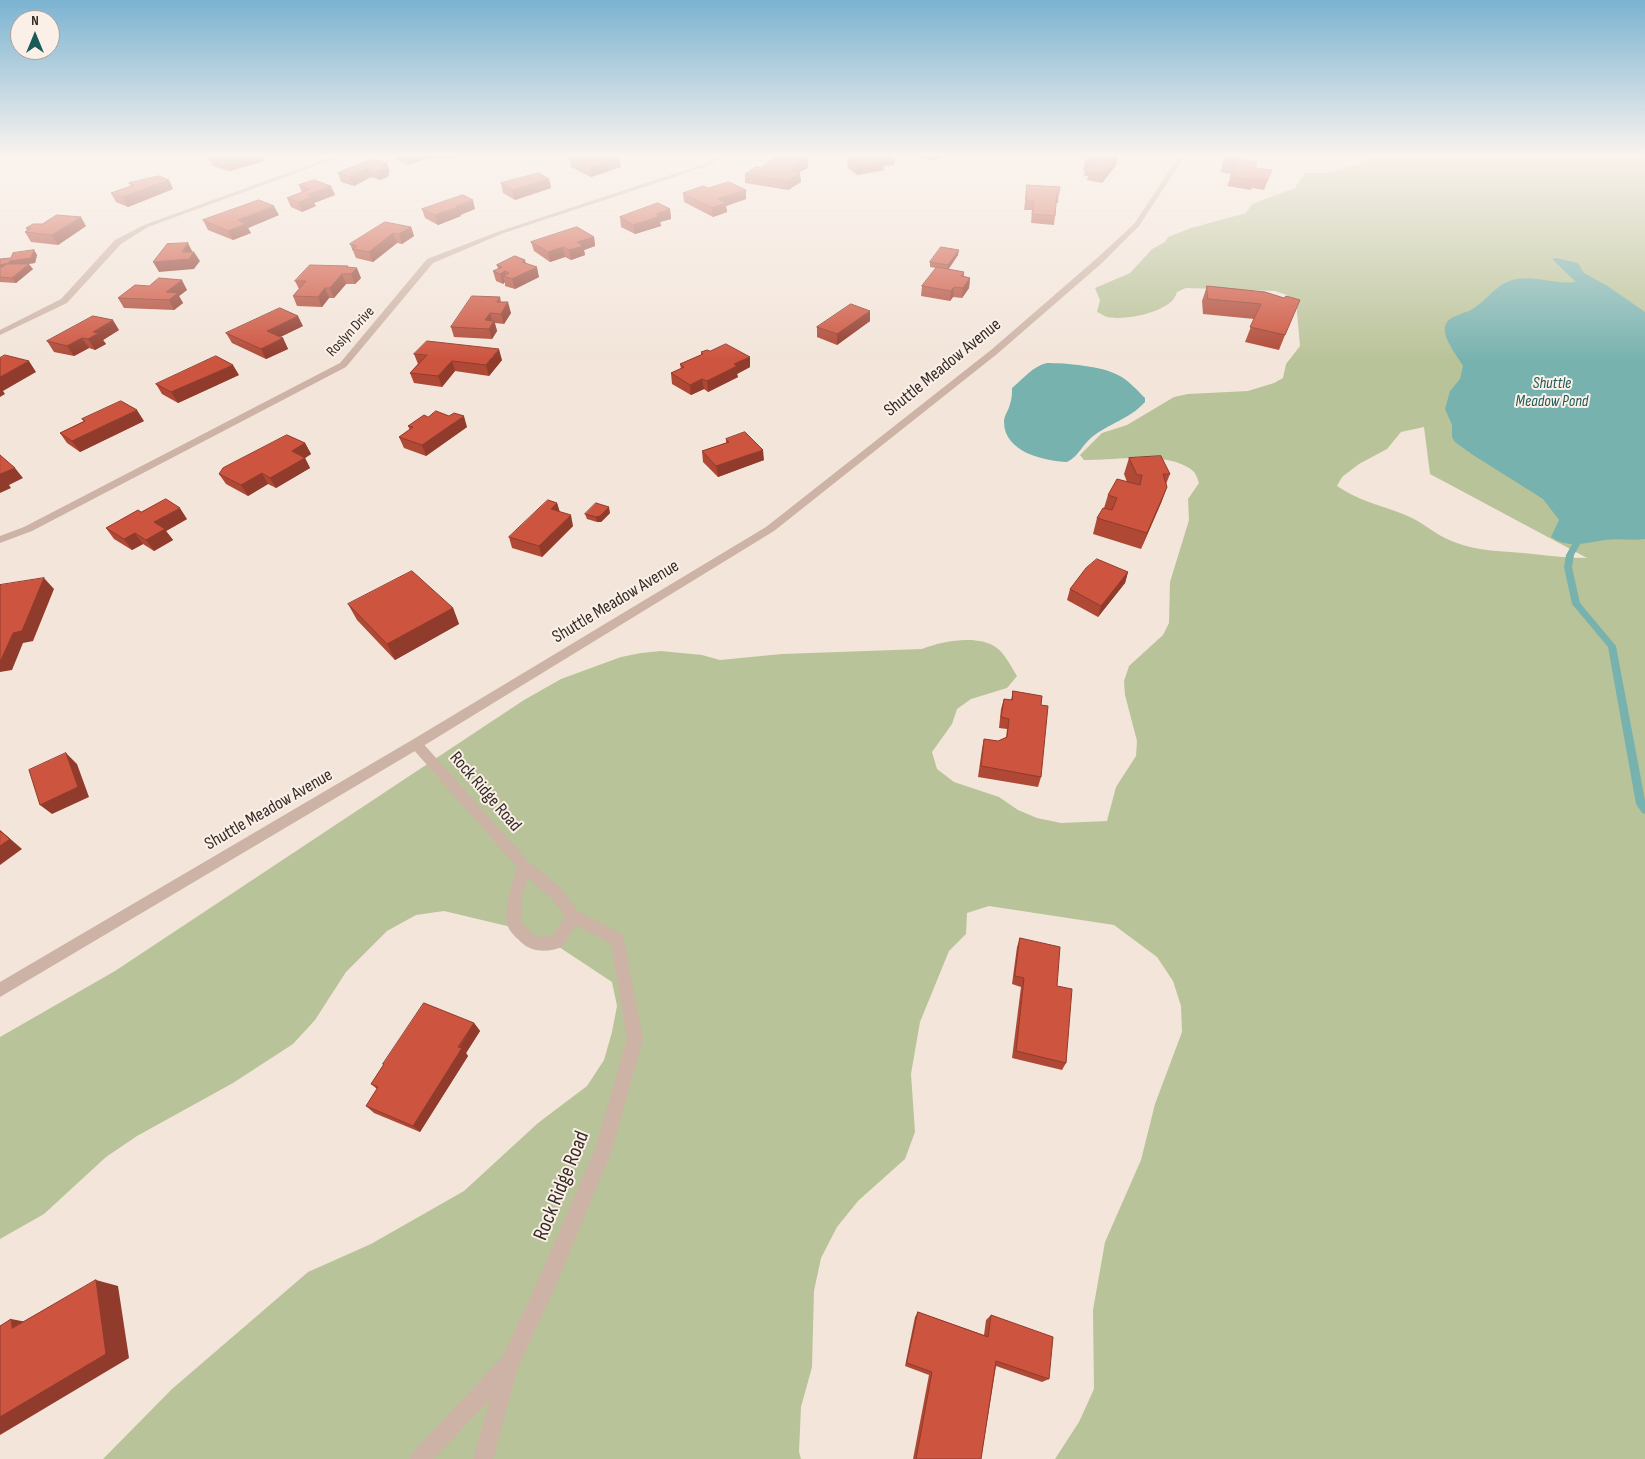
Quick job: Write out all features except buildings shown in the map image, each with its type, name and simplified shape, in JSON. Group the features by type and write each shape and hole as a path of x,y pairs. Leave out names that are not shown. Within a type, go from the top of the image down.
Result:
{"street":[{"path":"0,333 64,301 118,242 151,224"},
{"name":"Roslyn Drive","path":"0,540 28,529 343,365 430,262 526,224"},
{"name":"Shuttle Meadow Avenue","path":"0,990 416,744 770,529 994,352 1099,261 1138,224"},
{"name":"Rock Ridge Road","path":"416,744 524,866 556,893 573,916 618,940 635,1039 604,1150 548,1283 510,1363 420,1459"},
{"path":"524,866 515,896 515,926 534,944 557,942 573,916"},
{"path":"483,1459 510,1363"}],"green space":[{"path":"1205,224 1645,224 1645,1459 1055,1459 1079,1422 1094,1389 1093,1310 1105,1242 1141,1160 1155,1104 1182,1032 1181,1006 1173,981 1157,957 1114,925 989,906 967,913 966,934 949,951 920,1022 911,1074 915,1132 905,1159 858,1201 837,1227 821,1258 814,1291 812,1367 801,1407 799,1452 801,1459 103,1459 172,1389 308,1272 371,1244 464,1191 538,1123 587,1086 604,1060 612,1032 617,1006 612,982 553,943 507,926 444,911 416,915 387,931 346,972 315,1020 293,1044 233,1083 137,1136 106,1157 44,1214 0,1239 0,1037 115,971 524,700 561,679 621,657 641,653 661,651 702,655 720,660 782,654 922,649 950,641 981,641 997,648 1017,676 1007,688 971,699 957,709 952,724 932,752 937,769 954,782 999,797 1018,810 1037,818 1061,823 1107,821 1116,787 1136,756 1137,741 1125,695 1124,681 1129,666 1163,635 1169,623 1170,582 1189,520 1188,499 1199,483 1194,472 1184,465 1171,461 1141,458 1084,460 1080,455 1102,433 1127,425 1174,397 1188,394 1248,391 1274,383 1283,378 1286,364 1300,346 1296,301 1287,295 1275,291 1186,288 1177,292 1174,299 1167,305 1147,314 1115,318 1107,317 1097,312 1100,300 1095,288 1130,273 1152,249 1165,242 1168,237","holes":["1424,427 1430,474 1587,558 1473,548 1447,539 1410,517 1361,499 1337,486 1342,477 1359,464 1387,449 1401,432"]}],"water":[{"name":"Shuttle Meadow Pond","path":"1556,258 1578,263 1584,273 1606,285 1645,312 1645,539 1610,539 1577,544 1557,541 1551,537 1559,520 1543,499 1473,455 1455,442 1452,437 1452,425 1445,409 1450,391 1460,379 1463,366 1446,336 1446,324 1453,317 1474,308 1502,285 1515,279 1532,278 1559,282 1576,282 1552,259"},
{"path":"1047,363 1083,366 1111,372 1122,377 1132,385 1145,398 1145,402 1133,413 1092,437 1075,457 1067,462 1037,457 1018,448 1011,441 1006,432 1004,419 1011,400 1012,388 1033,370"}],"waterway":[{"path":"1582,534 1570,555 1568,567 1576,604 1612,646 1641,804 1645,810"}]}
